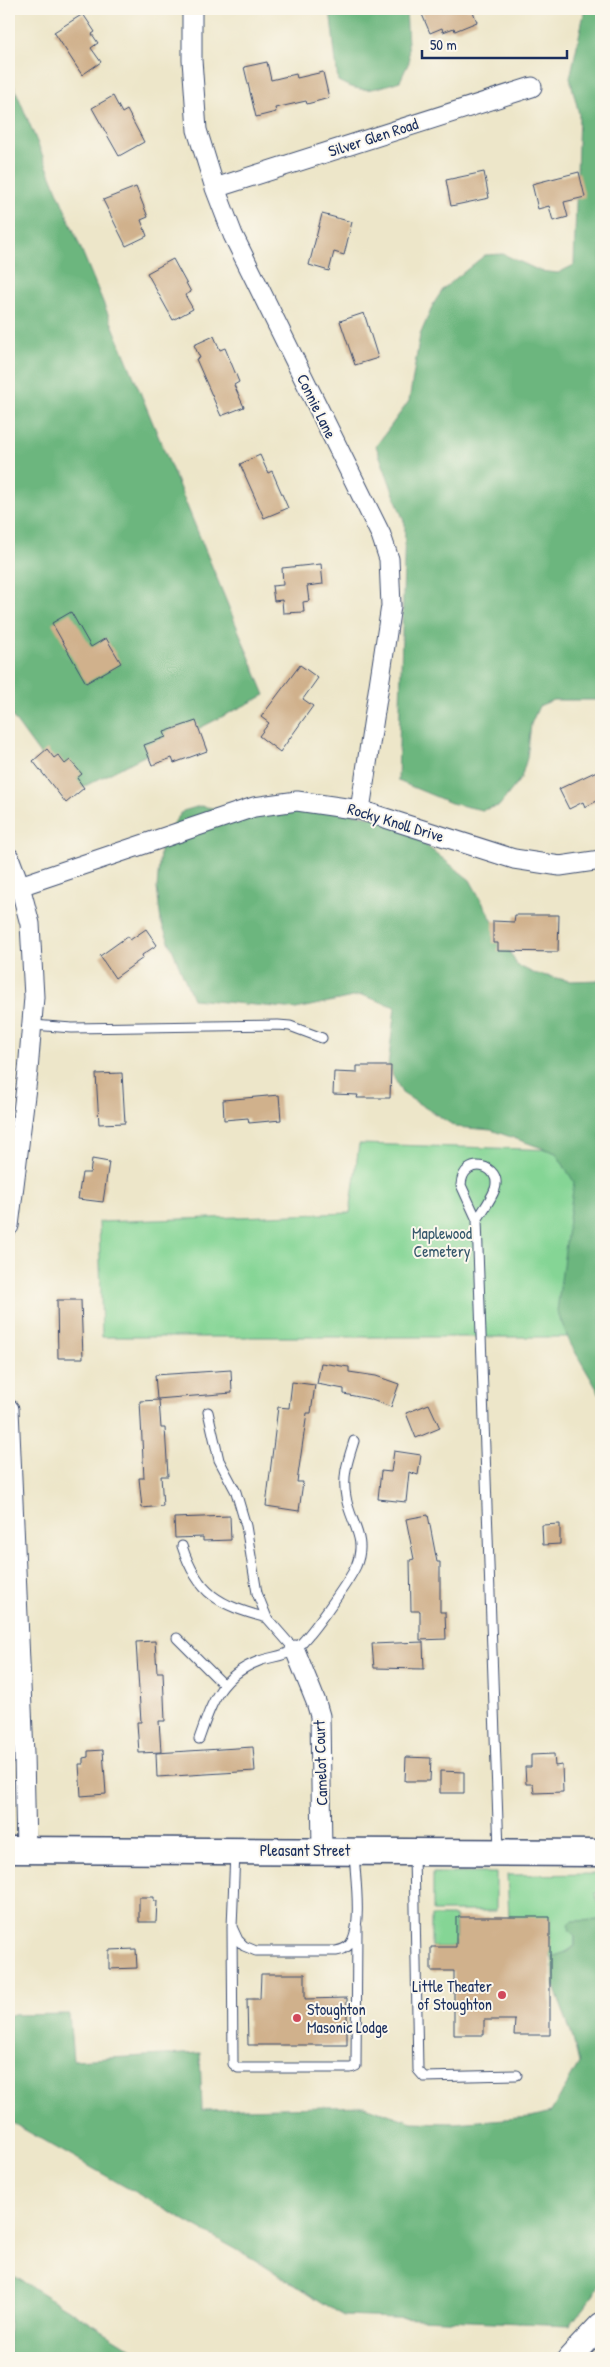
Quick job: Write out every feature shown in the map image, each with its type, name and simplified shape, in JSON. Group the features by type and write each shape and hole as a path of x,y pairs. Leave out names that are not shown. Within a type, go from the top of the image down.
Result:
{"main road":[{"name":"Pleasant Street","path":"17,1850 353,1850 499,1854 601,1853"}],"street":[{"name":"Connie Lane","path":"192,9 192,60 197,130 215,188 233,235 377,526 389,559 391,606 360,810"},
{"name":"Silver Glen Road","path":"215,188 532,87"},
{"name":"Rocky Knoll Drive","path":"20,886 254,807 297,802 360,810 514,859 560,866 601,860"},
{"path":"9,857 20,886 30,924 34,960 33,1025 14,1137 9,1226"},
{"path":"9,1409 24,1754 17,1850"},
{"name":"Camelot Court","path":"295,1650 320,1716 322,1850"},
{"path":"570,2358 601,2325"}],"lane":[{"path":"33,1025 72,1028 278,1025 290,1026 322,1038"},
{"path":"477,1220 493,1194 496,1183 492,1173 483,1166 467,1170 461,1180 461,1185 477,1220 499,1854"},
{"path":"208,1412 219,1460 236,1492 246,1526 257,1593 267,1618 295,1650"},
{"path":"199,1739 211,1705 223,1684 240,1669 295,1650 340,1592 355,1568 362,1550 346,1498 344,1475 354,1441"},
{"path":"182,1546 189,1566 210,1594 222,1604 267,1618"},
{"path":"177,1638 223,1684"},
{"path":"234,1850 232,1927 233,2064 238,2068 351,2068 356,2066 357,1927 353,1850"},
{"path":"414,1852 418,2070 424,2077 517,2075"},
{"path":"232,1927 238,1940 244,1946 256,1951 336,1951 344,1949 350,1944 357,1927"}],"green space":[{"path":"330,9 406,9 409,62 400,81 376,88 362,89 338,81"},
{"path":"585,9 601,9 601,700 553,700 539,706 531,724 527,758 521,778 499,806 482,810 451,803 398,781 405,524 376,446 409,401 420,335 434,303 444,288 485,255 503,254 540,271 558,273 574,265 579,114 570,78"},
{"path":"9,74 265,695 69,794 9,712"},
{"path":"200,806 219,809 338,811 395,821 470,880 517,965 533,973 570,981 601,980 601,1396 570,1343 557,1311 574,1182 556,1153 491,1130 456,1127 402,1093 388,1066 395,1007 362,995 296,1009 193,999 161,922 157,888 161,839 183,811"},
{"name":"Maplewood Cemetery","path":"359,1144 593,1151 596,1337 102,1337 99,1222 350,1213"},
{"path":"433,1873 496,1873 496,1911 433,1911"},
{"path":"601,1874 601,1893 595,1893 599,1904 601,1904 601,1920 586,1921 570,1931 575,1936 575,1946 563,1954 550,1957 550,1918 509,1917 507,1875"},
{"path":"431,1916 455,1916 456,1947 431,1947"},
{"path":"601,1920 601,2279 592,2297 570,2325 344,2316 255,2260 9,2121 9,2015 69,2014 73,2060 200,2053 202,2110 364,2106 412,2122 453,2123 531,2117 551,2112 579,2063 573,2038 555,1989 552,1957 569,1951 575,1946 575,1936 570,1931 568,1924 571,1921"},
{"path":"9,2273 147,2358 9,2358"}],"building":[{"path":"429,9 472,9 477,22 455,31 454,28 443,32 442,28 430,33 421,12"},
{"path":"83,14 95,32 92,34 98,43 91,48 101,62 82,75 54,32"},
{"path":"267,62 271,80 296,74 297,78 323,72 329,98 307,104 306,101 275,108 276,112 256,117 244,67"},
{"path":"113,96 122,113 127,110 144,142 119,156 92,108"},
{"path":"484,172 489,198 451,206 446,180"},
{"path":"579,172 585,197 564,202 568,217 553,221 549,206 538,209 532,184"},
{"path":"136,187 148,217 141,220 147,236 126,246 103,200"},
{"path":"322,214 352,222 344,255 334,252 329,271 309,265"},
{"path":"173,259 191,292 185,295 193,309 173,320 147,273"},
{"path":"364,313 378,358 355,365 340,321"},
{"path":"214,336 220,350 225,348 239,382 234,385 244,407 221,416 196,359 200,358 194,345"},
{"path":"260,455 268,473 272,471 288,508 264,518 240,464"},
{"path":"321,564 323,584 307,586 309,601 303,602 304,612 283,613 282,600 274,601 272,586 283,585 282,568"},
{"path":"71,612 91,647 106,638 121,663 86,683 52,623"},
{"path":"300,665 318,678 303,699 313,706 280,752 259,736 269,723 261,717"},
{"path":"196,721 207,751 174,763 172,758 152,765 144,745 166,737 164,732"},
{"path":"47,749 54,758 58,755 65,764 70,760 82,774 77,778 84,788 66,803 33,761"},
{"path":"601,769 601,799 585,807 583,802 569,809 559,789"},
{"path":"515,915 559,915 558,952 498,951 498,943 493,943 493,921 514,922"},
{"path":"146,929 157,945 142,955 143,958 115,978 100,956 128,936 130,940"},
{"path":"357,1066 391,1066 390,1098 357,1098 358,1095 333,1094 334,1072 357,1073"},
{"path":"122,1073 125,1123 99,1124 96,1074"},
{"path":"279,1095 281,1120 249,1123 248,1118 224,1120 223,1100"},
{"path":"92,1159 109,1162 103,1202 78,1199 82,1173 90,1173"},
{"path":"57,1300 81,1300 83,1358 58,1358"},
{"path":"321,1363 349,1367 349,1372 376,1376 399,1384 391,1407 369,1399 344,1394 344,1389 317,1384"},
{"path":"231,1370 232,1393 157,1399 155,1375"},
{"path":"292,1382 315,1385 311,1413 307,1413 297,1482 303,1482 299,1511 266,1506 278,1407 289,1408"},
{"path":"159,1400 161,1428 165,1428 168,1476 161,1476 163,1506 142,1508 139,1478 144,1478 140,1401"},
{"path":"429,1404 440,1428 416,1438 406,1413"},
{"path":"394,1451 421,1455 418,1475 409,1472 406,1502 378,1499 381,1471 391,1472"},
{"path":"428,1515 437,1562 440,1562 440,1612 445,1612 446,1639 420,1640 420,1611 411,1611 410,1560 414,1559 406,1519"},
{"path":"230,1516 231,1540 203,1541 203,1537 175,1538 174,1518"},
{"path":"560,1524 560,1544 543,1545 542,1525"},
{"path":"155,1641 157,1672 163,1672 165,1721 159,1721 161,1752 139,1753 137,1722 141,1722 136,1642"},
{"path":"423,1642 424,1669 374,1668 372,1644"},
{"path":"253,1747 255,1771 157,1777 156,1753"},
{"path":"103,1750 106,1794 81,1796 79,1764 83,1764 83,1758 88,1757 88,1751"},
{"path":"554,1754 555,1766 562,1765 563,1792 534,1793 533,1784 526,1784 525,1767 531,1767 531,1755"},
{"path":"406,1757 431,1758 430,1781 405,1781"},
{"path":"440,1771 464,1772 464,1793 440,1793"},
{"path":"139,1897 154,1897 154,1901 157,1901 156,1922 139,1922"},
{"name":"Little Theater of Stoughton","path":"456,1917 550,1917 550,2035 514,2035 515,2020 484,2020 484,2035 454,2035 454,1971 431,1971 431,1947 456,1947"},
{"path":"136,1949 137,1968 109,1969 109,1950"},
{"name":"Stoughton Masonic Lodge","path":"261,1974 305,1974 305,1999 347,1998 347,2045 248,2045 247,1999 260,1999"}],"place":[{"name":"Little Theater of Stoughton","path":"502,1995"},
{"name":"Stoughton Masonic Lodge","path":"297,2018"}]}
